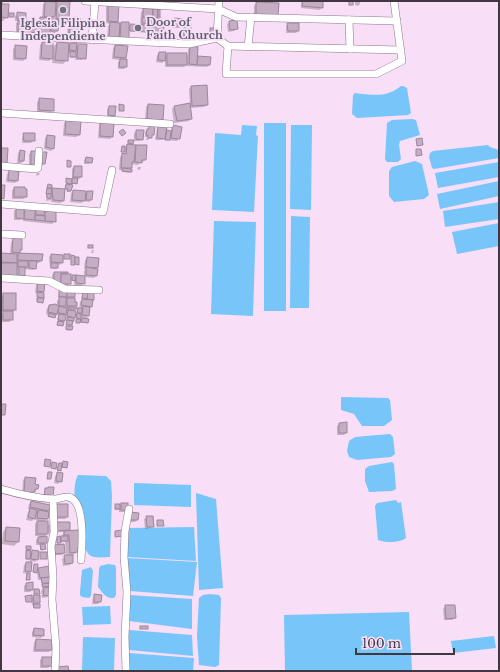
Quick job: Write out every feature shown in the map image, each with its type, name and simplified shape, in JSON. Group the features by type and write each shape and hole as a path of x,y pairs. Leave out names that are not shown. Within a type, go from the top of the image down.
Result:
{"street":[{"path":"85,1 219,5 236,17 398,21"},
{"path":"228,46 226,74 376,74 402,61 402,50 394,1"},
{"path":"92,40 94,2"},
{"path":"217,38 219,5"},
{"path":"248,47 251,17"},
{"path":"349,20 350,49"},
{"path":"1,35 190,44 217,38 228,46 402,50"},
{"path":"1,113 170,124"},
{"path":"1,166 36,169 38,168 39,151"},
{"path":"1,204 103,212 112,170"},
{"path":"1,234 22,235"},
{"path":"1,278 49,281 65,289 99,290"},
{"path":"1,489 20,494 53,499 67,496 73,499 78,507 82,522 81,560"},
{"path":"53,499 54,532 51,546 53,577 52,599 56,648 55,671"},
{"path":"126,671 125,637 127,592 124,550 125,531 129,509"}],"water":[{"path":"401,86 407,88 411,113 408,115 357,118 352,114 353,95 355,93 379,95 396,90"},
{"path":"392,120 416,120 420,135 400,141 399,145 401,159 398,162 387,162 385,159 387,123"},
{"path":"264,123 286,123 286,311 264,311"},
{"path":"242,125 257,126 256,135 258,136 254,212 212,210 215,133 241,135"},
{"path":"291,125 312,125 311,210 290,209"},
{"path":"488,145 499,150 499,158 434,169 432,168 429,157 430,153 433,151"},
{"path":"415,161 422,164 429,195 424,199 394,202 389,196 389,171 392,167"},
{"path":"499,162 499,177 438,188 435,173"},
{"path":"499,181 499,196 440,209 437,194"},
{"path":"499,202 499,219 445,227 443,211"},
{"path":"291,216 310,217 309,308 290,308"},
{"path":"214,221 256,222 253,316 211,314"},
{"path":"499,223 499,246 457,254 452,232"},
{"path":"341,397 388,398 390,400 392,420 384,426 362,426 354,414 341,410"},
{"path":"390,434 393,437 395,454 391,457 357,460 349,457 347,451 349,441 355,437"},
{"path":"392,462 394,464 396,489 392,491 369,492 365,481 365,469 369,466"},
{"path":"78,475 106,476 111,481 110,557 94,557 89,555 86,551 84,538 84,512 81,505 74,498 75,483"},
{"path":"134,483 191,485 191,507 134,505"},
{"path":"196,493 216,499 223,588 199,590"},
{"path":"396,500 398,503 401,502 406,538 400,541 392,542 378,540 375,506 377,503"},
{"path":"194,527 196,561 127,557 129,528"},
{"path":"127,558 197,562 193,596 130,591"},
{"path":"108,564 115,565 116,568 116,595 114,598 107,597 98,587 100,566"},
{"path":"91,567 93,571 91,596 89,598 82,597 80,592 82,570"},
{"path":"129,595 192,599 192,629 129,621"},
{"path":"203,595 219,595 221,598 219,665 215,667 199,665 197,636 199,598"},
{"path":"110,606 111,624 83,625 82,607"},
{"path":"409,612 412,671 285,671 284,615"},
{"path":"129,630 192,635 193,656 129,650"},
{"path":"494,636 496,648 453,653 451,641"},
{"path":"83,637 115,638 114,671 82,671"},
{"path":"129,653 194,658 193,671 128,671"}],"building":[{"path":"1,1 2,4 9,4 8,18 1,17"},
{"path":"45,1 56,2 55,17 44,17"},
{"name":"Iglesia Filipina Independiente","path":"57,1 70,1 69,19 56,19"},
{"path":"303,1 323,1 323,8 302,6"},
{"path":"349,1 353,1 353,5 349,5"},
{"path":"256,2 279,3 278,16 256,16"},
{"path":"108,3 119,4 118,22 108,21"},
{"path":"143,8 153,9 152,18 143,17"},
{"path":"153,9 158,9 157,18 153,18"},
{"path":"158,9 160,9 160,20 158,20"},
{"path":"17,12 26,13 26,19 17,19"},
{"path":"9,13 14,13 14,17 9,17"},
{"path":"40,17 51,18 50,34 39,33"},
{"path":"142,17 157,19 156,24 142,23"},
{"path":"70,18 81,19 80,34 69,33"},
{"path":"174,18 183,19 182,26 174,26"},
{"path":"52,19 59,19 58,31 51,31"},
{"path":"18,20 25,20 25,34 18,34"},
{"path":"26,20 37,21 36,33 25,32"},
{"path":"157,20 162,20 162,24 157,24"},
{"path":"237,20 238,29 230,30 229,21"},
{"path":"110,22 120,23 119,39 109,38"},
{"path":"121,22 129,22 129,38 120,38"},
{"path":"287,23 299,23 299,31 288,31"},
{"name":"Door of Faith Church","path":"130,24 146,25 146,32 130,31"},
{"path":"150,24 164,25 163,41 150,40"},
{"path":"184,24 191,24 191,37 184,38"},
{"path":"146,25 150,25 149,31 146,31"},
{"path":"210,28 216,28 216,35 210,35"},
{"path":"42,42 53,43 53,59 41,58"},
{"path":"57,42 69,43 68,61 55,60"},
{"path":"70,43 77,43 76,51 69,50"},
{"path":"78,44 87,44 86,59 77,58"},
{"path":"15,45 27,46 26,59 15,58"},
{"path":"115,45 128,46 126,58 114,57"},
{"path":"190,46 198,47 197,65 189,64"},
{"path":"70,51 76,52 76,57 70,57"},
{"path":"159,52 166,52 165,61 158,60"},
{"path":"167,53 187,53 187,65 167,65"},
{"path":"198,56 211,57 210,65 197,65"},
{"path":"120,59 127,59 127,67 119,67"},
{"path":"207,85 208,105 192,106 191,86"},
{"path":"39,98 54,99 54,111 39,110"},
{"path":"190,103 192,119 177,121 174,106"},
{"path":"119,104 124,105 124,111 119,111"},
{"path":"148,104 164,105 163,120 147,119"},
{"path":"109,106 116,106 115,116 108,115"},
{"path":"66,120 81,121 80,135 65,134"},
{"path":"100,122 114,123 113,137 100,136"},
{"path":"158,125 167,126 165,139 157,138"},
{"path":"173,125 182,127 180,139 171,138"},
{"path":"149,126 155,126 154,135 152,135 152,138 148,138 148,135 146,135"},
{"path":"123,129 126,133 122,136 119,132"},
{"path":"136,130 144,130 143,140 136,139"},
{"path":"167,130 171,131 170,140 165,140"},
{"path":"23,133 35,133 35,141 24,141"},
{"path":"47,135 55,136 54,149 46,147"},
{"path":"422,138 423,145 417,146 416,139"},
{"path":"128,140 134,140 133,144 128,143"},
{"path":"127,144 136,145 134,162 132,162 132,168 121,168 122,153 126,154"},
{"path":"136,145 147,145 146,160 142,160 142,163 135,162"},
{"path":"122,146 125,146 125,152 121,152"},
{"path":"1,148 8,148 7,164 1,163"},
{"path":"416,149 421,149 422,155 416,156"},
{"path":"20,150 25,151 24,161 19,161"},
{"path":"31,151 38,151 37,167 31,166"},
{"path":"40,152 47,152 45,164 39,164"},
{"path":"86,157 93,158 92,163 85,162"},
{"path":"67,160 71,161 71,167 67,167"},
{"path":"74,166 82,166 82,177 73,177"},
{"path":"122,168 132,169 132,172 122,171"},
{"path":"9,170 19,171 18,181 8,180"},
{"path":"66,178 72,179 72,184 66,183"},
{"path":"72,178 78,178 77,184 72,183"},
{"path":"48,184 52,185 52,188 47,188"},
{"path":"66,184 73,185 71,191 67,191 68,189 65,189"},
{"path":"1,185 5,185 4,199 1,198"},
{"path":"14,187 25,187 25,189 27,189 27,197 14,197"},
{"path":"47,188 52,189 51,194 46,194"},
{"path":"52,188 65,189 64,201 53,200"},
{"path":"73,190 86,191 85,201 72,200"},
{"path":"87,191 93,191 92,200 86,200"},
{"path":"49,193 52,196 49,199 46,196"},
{"path":"25,207 35,207 35,220 24,219"},
{"path":"16,208 24,208 24,219 16,218"},
{"path":"36,208 43,208 45,215 36,215"},
{"path":"45,209 56,210 56,222 45,221"},
{"path":"35,215 45,216 45,221 35,220"},
{"path":"13,238 22,239 22,250 20,250 20,253 12,252"},
{"path":"88,245 93,245 93,248 88,248"},
{"path":"1,253 17,254 17,263 1,262"},
{"path":"18,253 43,254 42,261 18,260"},
{"path":"51,254 63,255 63,263 51,262"},
{"path":"64,254 70,254 70,259 64,259"},
{"path":"71,255 75,256 75,265 71,265"},
{"path":"75,257 79,257 79,265 75,264"},
{"path":"87,257 99,258 98,268 86,267"},
{"path":"18,261 28,261 28,267 18,267"},
{"path":"29,261 37,261 36,269 29,268"},
{"path":"1,263 17,263 17,278 1,277"},
{"path":"51,263 58,263 58,268 51,268"},
{"path":"19,267 25,267 25,276 19,275"},
{"path":"86,267 98,269 97,276 86,275"},
{"path":"54,272 68,273 61,273 61,283 57,283 54,280"},
{"path":"61,274 71,274 71,284 61,284"},
{"path":"72,275 76,275 75,281 72,280"},
{"path":"76,275 85,276 85,284 76,283"},
{"path":"38,282 45,282 44,292 37,291"},
{"path":"59,290 67,291 67,297 59,297"},
{"path":"90,290 94,294 94,300 87,299 88,291"},
{"path":"67,291 75,291 75,297 67,297"},
{"path":"88,291 87,299 82,298 83,292"},
{"path":"37,292 44,293 44,298 37,297"},
{"path":"3,293 16,293 16,310 3,310"},
{"path":"2,296 2,310 1,310"},
{"path":"59,297 66,297 66,306 59,306"},
{"path":"37,298 44,298 43,303 37,302"},
{"path":"67,298 75,298 77,306 67,306"},
{"path":"82,299 93,300 92,307 81,305"},
{"path":"56,304 59,307 57,314 48,312 49,305"},
{"path":"59,306 67,308 66,314 58,313"},
{"path":"83,306 90,307 89,316 82,315"},
{"path":"68,307 77,307 77,309 68,309"},
{"path":"78,308 82,308 82,313 77,313"},
{"path":"68,310 76,311 75,318 67,316"},
{"path":"3,311 13,311 13,320 3,320"},
{"path":"49,313 56,315 55,318 48,316"},
{"path":"77,313 81,314 81,319 76,318"},
{"path":"59,314 66,315 65,321 58,320"},
{"path":"67,317 74,318 74,321 67,320"},
{"path":"82,318 89,319 88,323 81,322"},
{"path":"76,319 81,319 80,323 76,323"},
{"path":"67,320 73,321 72,325 66,325"},
{"path":"58,321 64,322 63,326 57,325"},
{"path":"66,326 73,326 72,330 66,329"},
{"path":"1,404 6,404 5,415 1,415"},
{"path":"347,422 347,433 339,433 339,423"},
{"path":"45,459 51,460 50,467 44,466"},
{"path":"63,461 68,462 67,468 62,467"},
{"path":"52,462 57,463 56,469 51,468"},
{"path":"59,463 62,463 61,471 57,470"},
{"path":"48,472 52,472 51,479 47,479"},
{"path":"57,472 63,473 62,482 56,481"},
{"path":"25,477 36,478 35,484 39,485 38,489 35,489 35,492 24,494"},
{"path":"54,487 53,498 44,498 45,488"},
{"path":"31,501 50,505 49,511 30,507"},
{"path":"121,503 128,503 128,510 121,510"},
{"path":"55,504 68,504 68,517 56,517"},
{"path":"115,504 120,504 120,509 115,509"},
{"path":"30,508 37,510 35,519 28,517"},
{"path":"38,510 49,512 48,519 37,518"},
{"path":"130,512 139,513 138,520 129,520"},
{"path":"146,516 153,516 154,527 147,527"},
{"path":"157,520 163,520 164,526 157,526"},
{"path":"37,521 48,521 48,534 37,534"},
{"path":"54,522 70,522 70,530 54,531"},
{"path":"6,527 20,528 19,542 5,541"},
{"path":"78,530 80,547 78,547 78,552 70,553 69,535 64,535 64,531"},
{"path":"122,530 123,536 115,537 115,531"},
{"path":"47,536 47,543 38,543 38,537"},
{"path":"60,536 61,543 57,543 57,537"},
{"path":"61,536 68,536 68,541 61,541"},
{"path":"40,544 45,544 46,549 41,550"},
{"path":"64,544 65,553 55,554 54,545"},
{"path":"26,546 31,546 31,550 26,549"},
{"path":"26,550 31,551 30,559 26,559"},
{"path":"32,550 39,551 38,560 31,559"},
{"path":"40,552 47,552 47,559 40,559"},
{"path":"64,555 73,555 73,563 65,564"},
{"path":"26,562 32,562 31,572 25,571"},
{"path":"34,564 38,564 37,573 33,572"},
{"path":"49,566 50,577 40,578 38,568"},
{"path":"27,573 30,573 30,580 26,580"},
{"path":"50,577 50,583 42,583 41,578"},
{"path":"33,582 33,590 26,590 26,583"},
{"path":"50,583 51,586 43,587 42,584"},
{"path":"50,587 51,595 44,596 43,588"},
{"path":"34,589 39,589 40,594 34,594"},
{"path":"94,594 102,595 101,602 94,602"},
{"path":"32,595 32,602 26,602 25,596"},
{"path":"33,595 40,595 40,603 34,603"},
{"path":"33,604 40,604 40,608 34,608"},
{"path":"445,605 455,605 456,618 446,619"},
{"path":"140,626 148,626 148,629 140,629"},
{"path":"34,628 44,629 44,636 33,635"},
{"path":"36,639 52,640 52,650 35,650"},
{"path":"42,657 52,657 52,666 42,666"},
{"path":"68,666 69,671 59,671 58,667"}],"place":[{"name":"Iglesia Filipina Independiente","path":"63,10"},
{"name":"Door of Faith Church","path":"138,28"}]}
